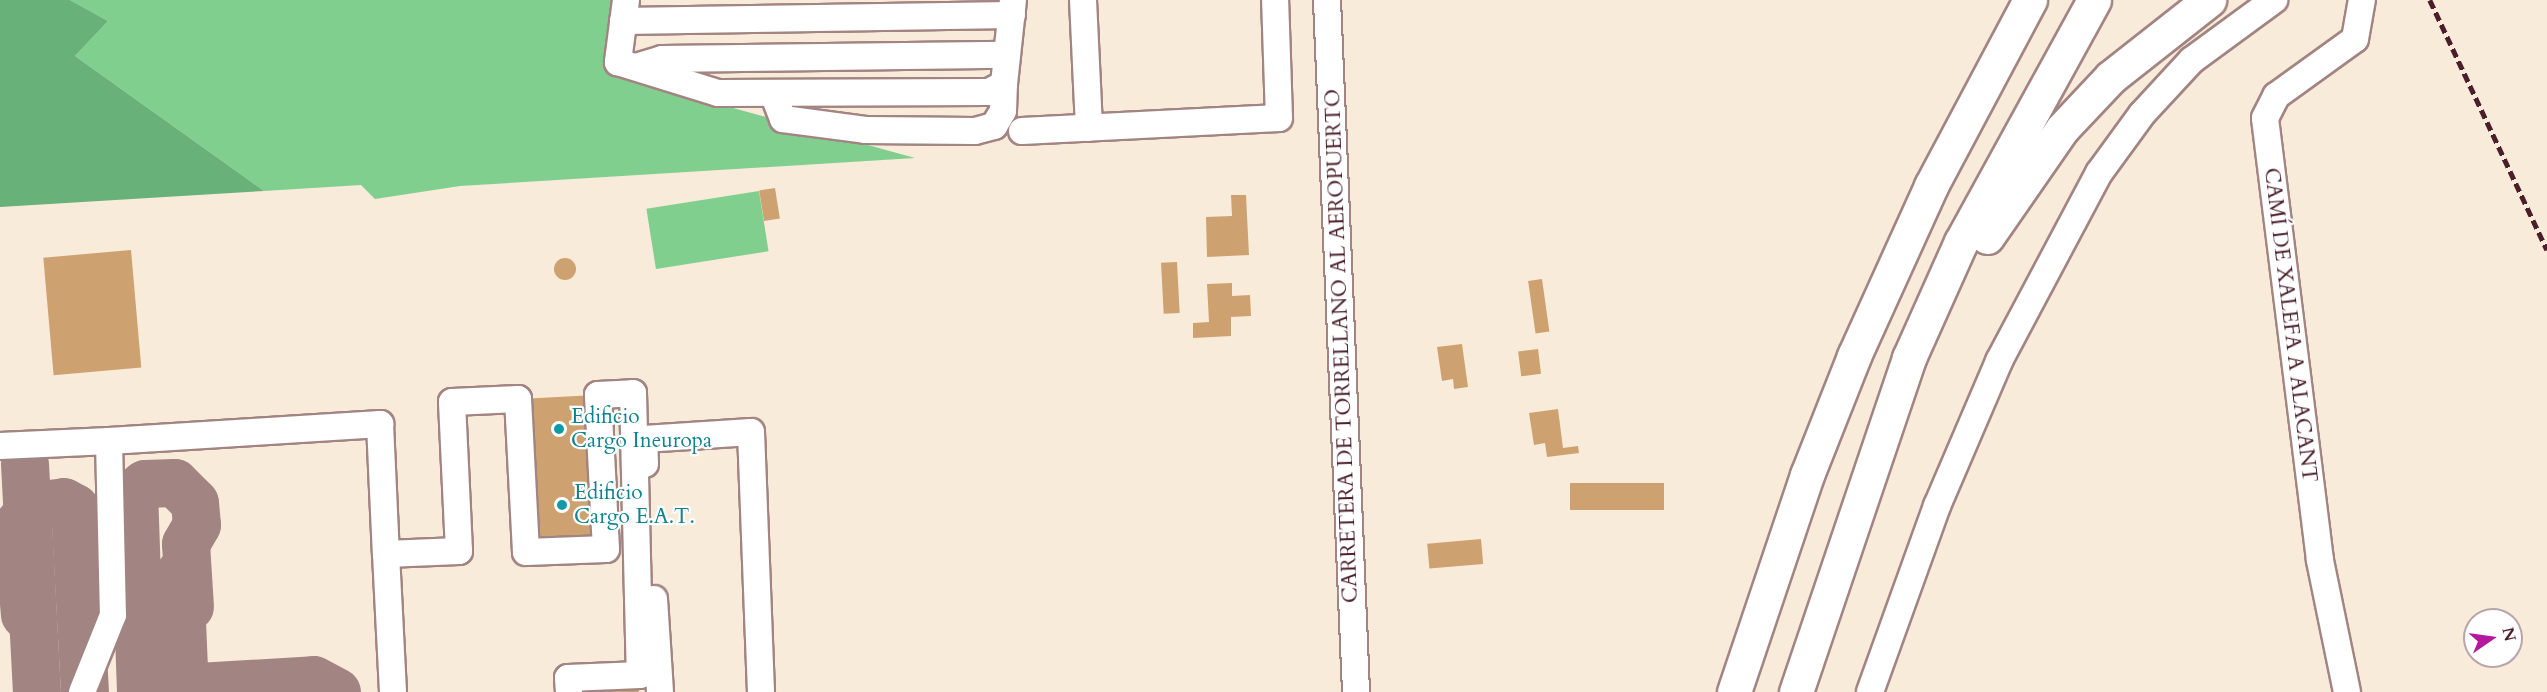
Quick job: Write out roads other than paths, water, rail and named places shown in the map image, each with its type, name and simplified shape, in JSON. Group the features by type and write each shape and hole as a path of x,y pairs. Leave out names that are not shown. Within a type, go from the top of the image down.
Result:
{"highway":[{"path":"1734,692 1807,475 1854,356 1931,186 2030,0"},
{"path":"1796,692 1909,358 1961,242 2094,0"},
{"path":"1872,469 1901,424 1946,316 2010,198 2062,129 2111,77 2209,0"}],"street":[{"path":"1083,0 1089,128"},
{"path":"1022,131 1279,118 1275,0"},
{"name":"CARRETERA DE TORRELLANO AL AEROPUERTO","path":"1327,0 1356,692"},
{"path":"1870,692 1937,506 1999,361 2099,173 2142,114 2192,60 2274,0"},
{"name":"CAMÍ DE XALEFA A ALACANT","path":"2347,692 2319,548 2265,118 2276,96 2355,39 2362,0"},
{"path":"773,93 783,119 865,130 975,131 994,126 1003,111 1012,8 625,10 618,62 718,93 989,92 1004,84"},
{"path":"636,68 662,59 1007,55"},
{"path":"386,554 459,551 452,402 518,399 526,552 606,549 598,395 633,393 640,675 568,678 569,692"},
{"path":"0,446 380,424 393,692"},
{"path":"660,692 644,439 751,432 761,692"},
{"path":"82,692 113,615 108,441"}],"railway":[{"path":"2430,0 2547,250"}],"place":[{"name":"Edificio Cargo Ineuropa","path":"559,429"},
{"name":"Edificio Cargo E.A.T.","path":"562,505"}]}
